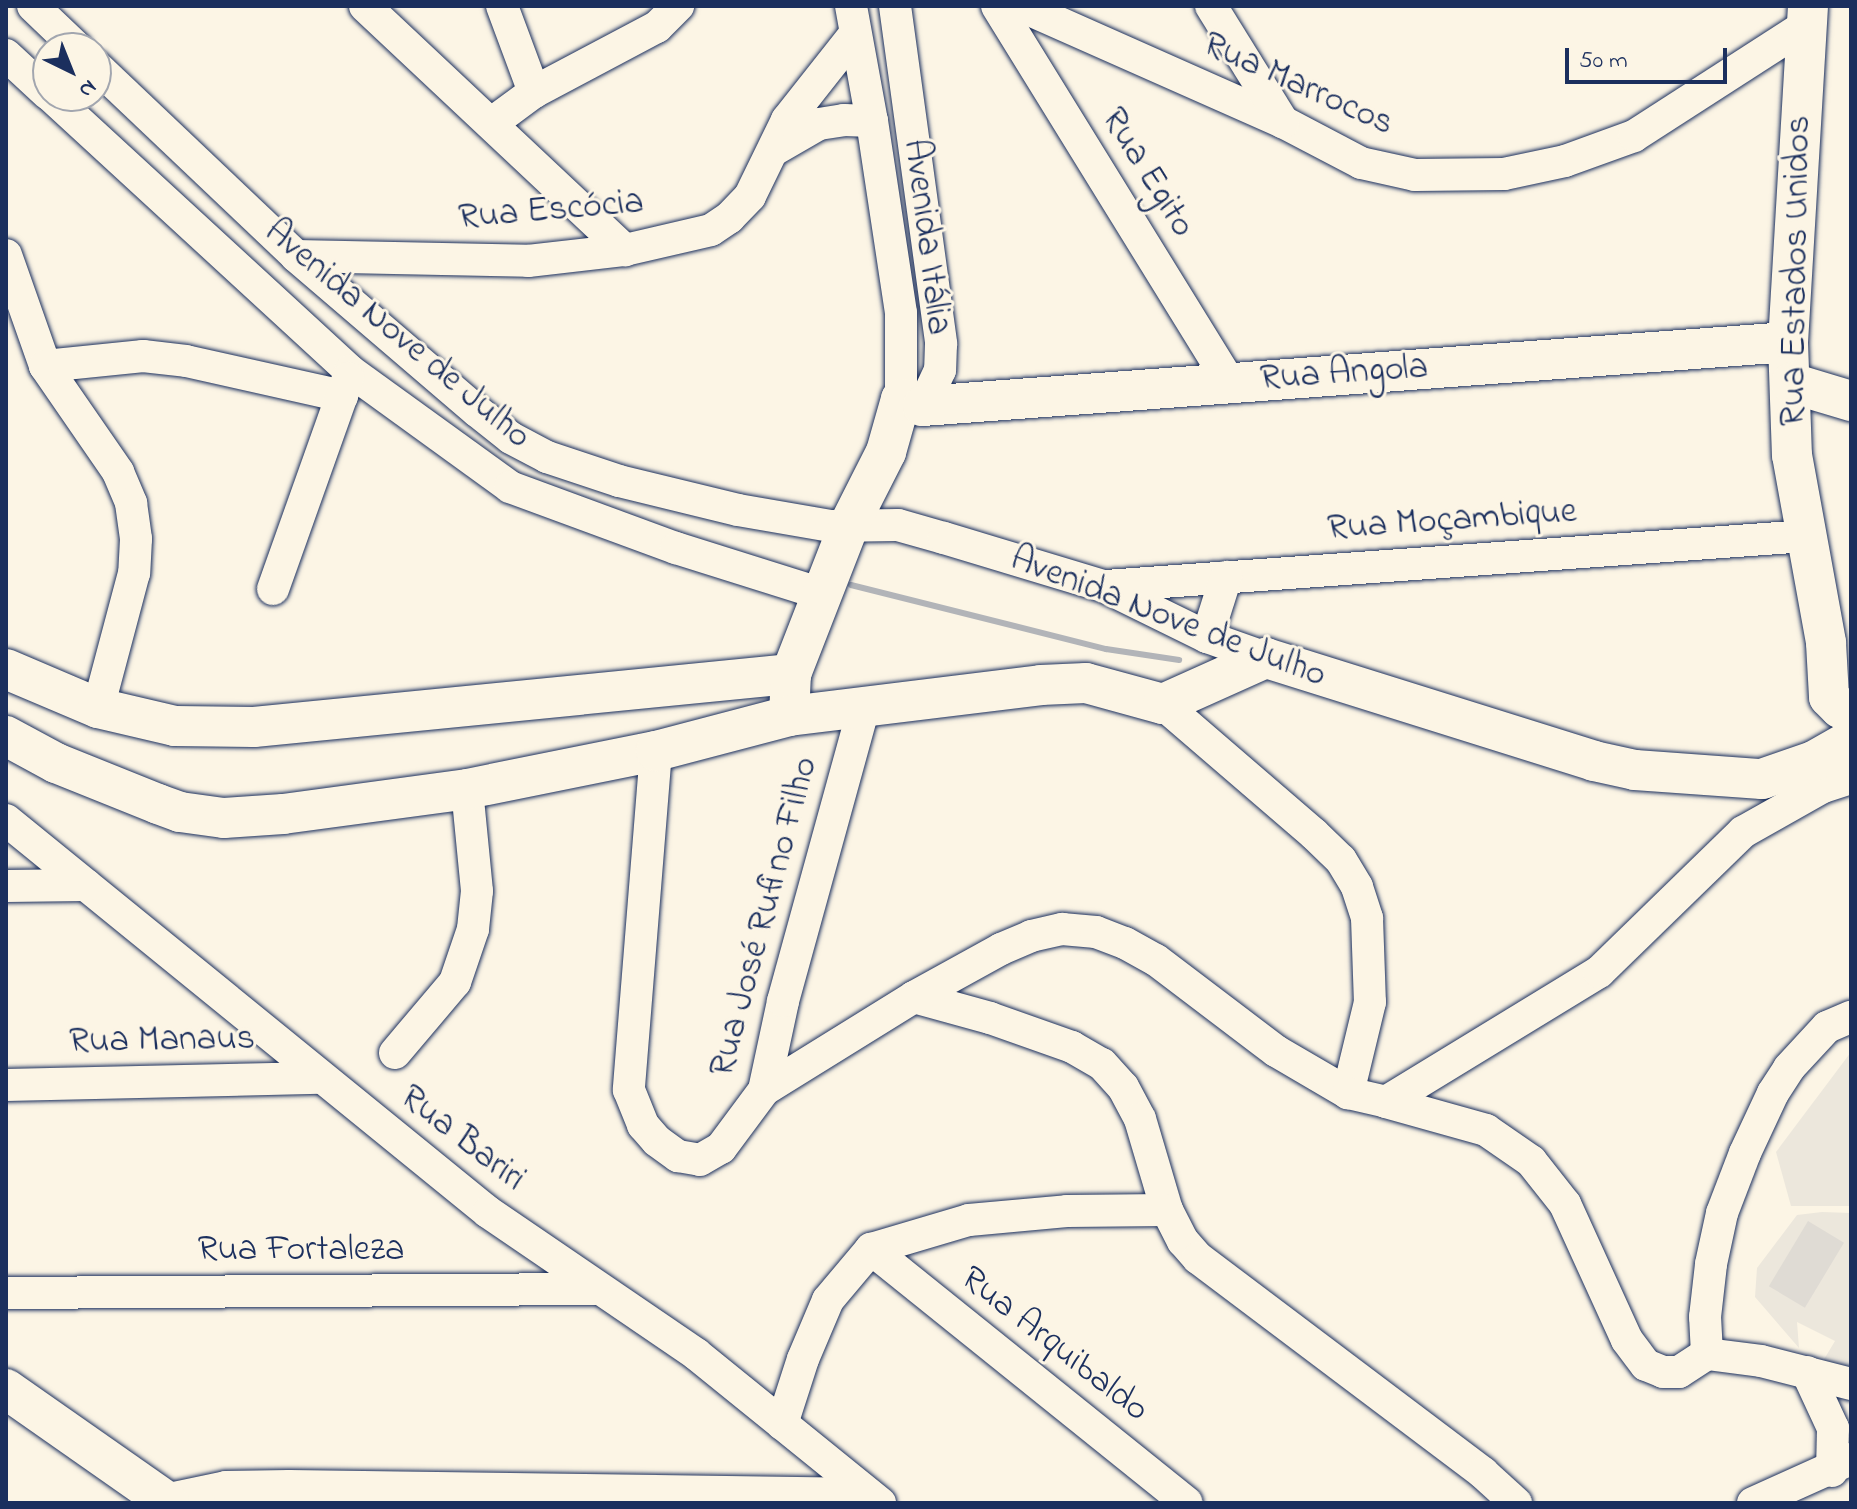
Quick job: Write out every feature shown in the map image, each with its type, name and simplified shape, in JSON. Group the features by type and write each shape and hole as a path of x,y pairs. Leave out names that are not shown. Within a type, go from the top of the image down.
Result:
{"main road":[{"name":"Rua Estados Unidos","path":"1806,16 1788,342 1792,455 1826,643 1829,697 1840,708 1851,711"},
{"name":"Rua Angola","path":"912,403 1788,342"},
{"path":"1791,383 1851,401"},
{"name":"Avenida Itália","path":"789,716 791,674 822,594 850,523 912,403"},
{"path":"6,736 56,763 180,812 224,818 283,814 467,789 656,751 789,716 1041,685 1086,683 1163,704 1266,658"},
{"name":"Avenida Nove de Julho","path":"1266,658 1594,761 1635,770 1740,780 1830,775 1851,740"},
{"path":"13,673 91,705 175,726 254,727 791,674"},
{"path":"6,718 16,712 22,695 13,673"},
{"path":"56,763 52,742 54,727 66,712 91,705"},
{"path":"6,1389 167,1502"}],"street":[{"path":"33,6 60,32"},
{"path":"365,6 625,250"},
{"path":"502,6 534,92"},
{"path":"492,123 534,92 657,27 678,6"},
{"name":"Avenida Itália","path":"895,6 941,344 940,370 912,403"},
{"name":"Rua Egito","path":"997,6 1229,382"},
{"name":"Rua Marrocos","path":"1021,6 1283,122 1361,163 1415,175 1504,174 1565,161 1634,136 1806,16"},
{"path":"1211,6 1283,122"},
{"name":"Avenida Itália","path":"853,20 872,121 912,403"},
{"name":"Rua Escócia","path":"296,256 487,262 625,250 711,230 729,218 750,196 787,120 853,20"},
{"name":"Avenida Nove de Julho","path":"6,55 32,79"},
{"name":"Avenida Nove de Julho","path":"112,81 296,256 477,411 511,438 547,457 619,481 802,523 898,525 1103,586 1207,637 1266,658"},
{"name":"Avenida Nove de Julho","path":"66,112 346,384 510,487 676,548 822,594"},
{"path":"771,151 819,124 844,120 872,121"},
{"path":"6,255 45,366 118,472 131,503 136,539 134,573 91,705"},
{"path":"45,366 143,356 346,384 273,589"},
{"name":"Rua Moçambique","path":"1103,586 1807,536"},
{"path":"1207,637 1226,577"},
{"path":"1163,704 1332,851 1357,887 1367,918 1370,1002 1348,1093"},
{"name":"Rua José Rufino Filho","path":"656,751 629,1090 643,1125 657,1141 678,1156 700,1160 721,1148 764,1090 783,1001 864,707"},
{"path":"1386,1102 1599,972 1743,832 1830,775"},
{"path":"1740,780 1743,832"},
{"path":"395,1053 455,982 473,929 477,891 467,789"},
{"name":"Rua Bariri","path":"6,820 488,1212 696,1354 874,1498"},
{"path":"6,886 86,885"},
{"path":"764,1090 914,997 1031,936 1062,929 1096,932 1156,960 1276,1051 1348,1093 1486,1130 1531,1161 1565,1204 1627,1340 1646,1365 1663,1372 1679,1372 1707,1354 1807,1372 1851,1384"},
{"path":"914,997 1058,1042 1102,1064 1123,1087 1140,1119 1167,1210 1183,1241 1198,1258 1510,1499"},
{"path":"1707,1354 1705,1317 1711,1264 1722,1213 1745,1153 1773,1093 1789,1068 1827,1027 1851,1017"},
{"name":"Rua Manaus","path":"6,1085 320,1078"},
{"path":"782,1424 803,1359 828,1300 871,1249 969,1220 1067,1211 1167,1210"},
{"name":"Rua Arquibaldo","path":"871,1249 1187,1503"},
{"name":"Rua Fortaleza","path":"6,1293 597,1289"},
{"path":"1753,1503 1842,1465 1833,1428 1807,1372"},
{"path":"167,1502 226,1487 289,1486 874,1498"}],"shaded area":[{"path":"1851,1052 1851,1206 1791,1206 1776,1152"},
{"path":"1851,1213 1851,1368 1823,1361 1835,1341 1797,1322 1799,1348 1755,1297 1757,1268 1797,1215"},
{"path":"1808,1221 1844,1243 1805,1308 1769,1286"}],"waterway":[{"path":"851,585 1106,649 1179,660"}]}
